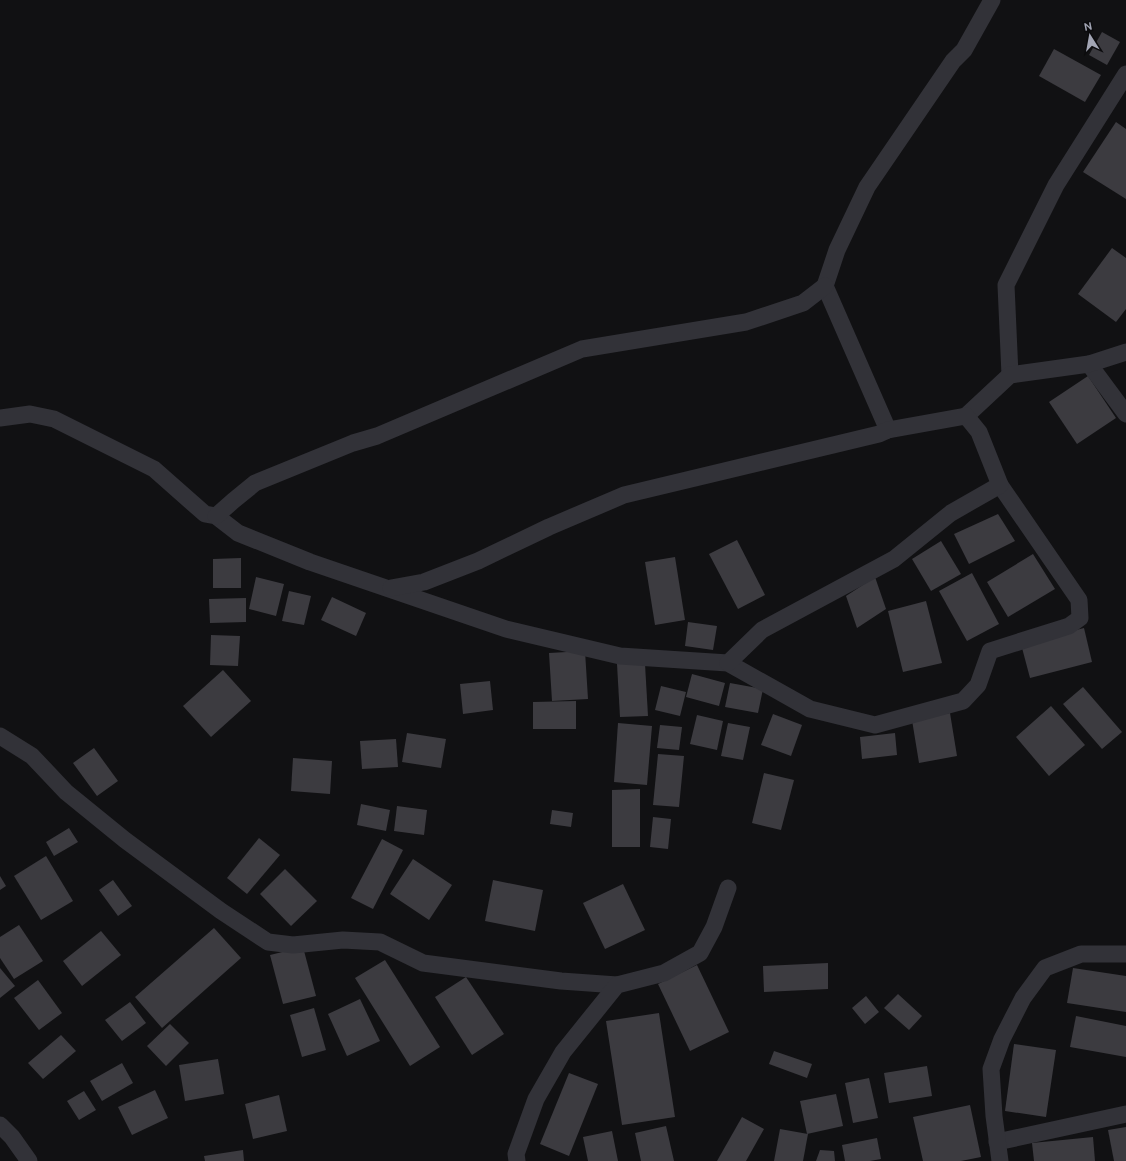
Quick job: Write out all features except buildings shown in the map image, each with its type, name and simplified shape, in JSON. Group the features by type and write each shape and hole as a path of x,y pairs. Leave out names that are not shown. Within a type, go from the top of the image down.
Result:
{"street":[{"path":"216,516 255,483 353,442 378,436 582,349 746,322 803,303 825,286 837,250 867,187 953,61 964,50 992,0"},
{"path":"1010,375 1006,285 1056,185 1126,74"},
{"path":"825,286 888,430"},
{"path":"388,588 424,582 451,572 478,561 548,527 624,495 706,477 879,434 888,430 966,416 1010,375 1089,364 1126,352"},
{"path":"1089,364 1126,414"},
{"path":"0,418 30,414 54,419 154,469 205,514 216,516 238,533 310,562 506,629 620,656 728,663 810,709 875,725 963,701 978,685 990,651 1069,626 1080,618 1080,600 1000,485 979,432 966,416"},
{"path":"728,663 762,630 894,559 951,513 1000,485"},
{"path":"0,736 32,756 66,792 125,840 221,911 268,942 293,945 343,940 380,942 423,963 561,981 617,985 664,973 700,953 714,927 728,888"},
{"path":"1000,1161 991,1069 1002,1039 1023,998 1045,968 1081,954 1126,954"},
{"path":"517,1161 516,1154 536,1099 562,1052 617,985"},
{"path":"997,1142 1126,1114"},
{"path":"0,1125 12,1137 29,1161"}]}
